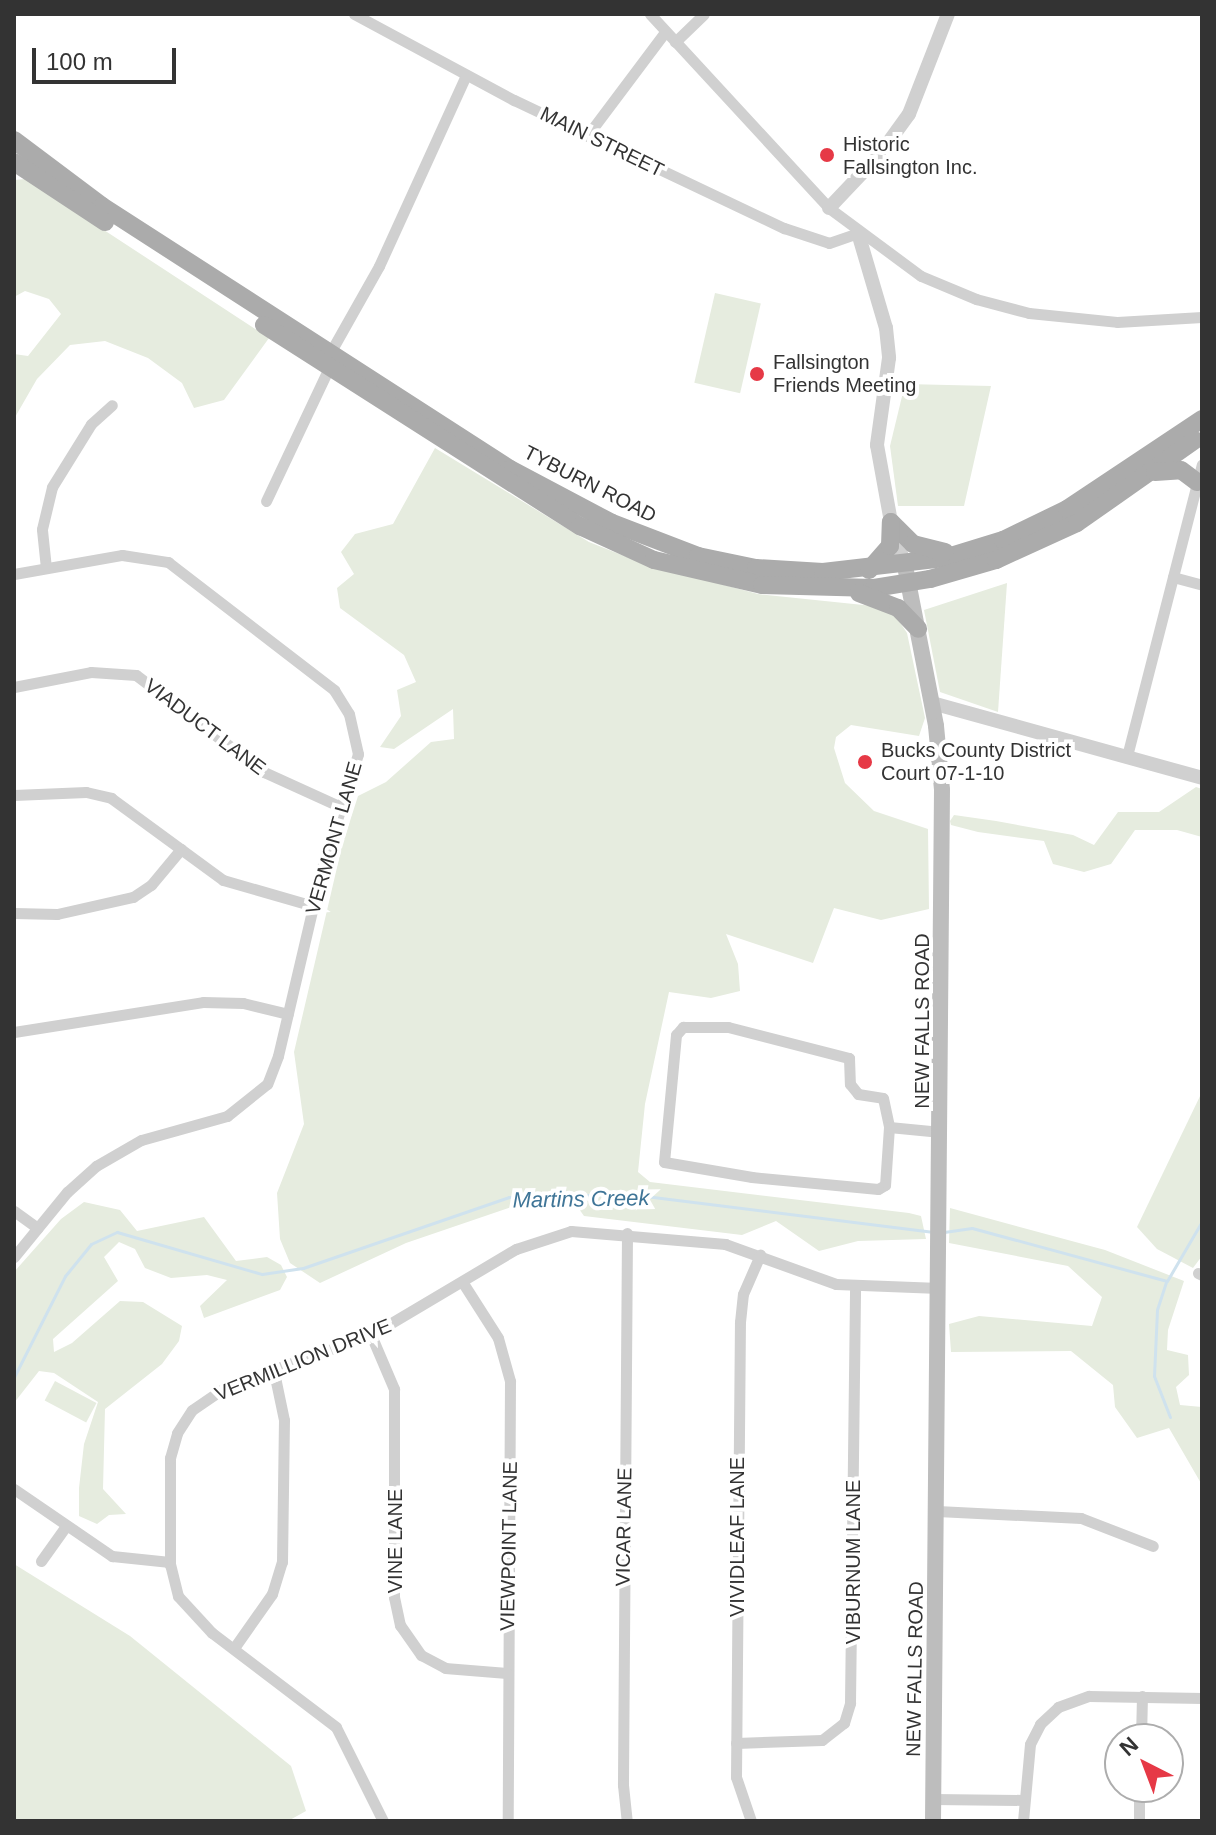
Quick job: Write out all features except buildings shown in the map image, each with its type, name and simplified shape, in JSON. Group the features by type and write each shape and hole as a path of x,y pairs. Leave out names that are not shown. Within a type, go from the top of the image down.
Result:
{"main road":[{"name":"TYBURN ROAD","path":"14,140 102,206 544,506 631,551 716,578 844,589 1020,551 1077,523 1152,473 1202,434"},
{"name":"TYBURN ROAD","path":"14,162 520,475 647,539 756,568 869,570 907,574 973,550 1067,509 1202,419"},
{"path":"1152,473 1181,470 1200,473"},
{"path":"891,522 920,549 973,550"},
{"path":"869,570 890,546 891,522"},
{"name":"NEW FALLS ROAD","path":"907,574 932,703 942,790 933,1821"},
{"path":"844,589 888,603 918,629"}],"street":[{"name":"MAIN STREET","path":"354,14 587,136 821,242 858,233"},
{"path":"650,14 829,208 858,233 921,276 1009,309 1117,322 1202,317"},
{"path":"675,42 704,14"},
{"path":"829,208 909,114 948,14"},
{"path":"587,136 665,32"},
{"path":"266,501 330,360 379,266 466,75"},
{"name":"NEW FALLS ROAD","path":"858,233 886,328 889,358 877,445 891,522 907,574"},
{"path":"46,568 42,529 52,487 91,424 112,405"},
{"path":"1127,756 1200,473"},
{"name":"VERMONT LANE","path":"14,574 122,555 168,562 309,667 343,702 354,726 358,763 313,906 273,1071 251,1102 215,1120 165,1132 122,1149 84,1176 14,1257"},
{"path":"1173,577 1202,585"},
{"name":"VIADUCT LANE","path":"14,687 91,672 136,675 264,772 343,808"},
{"path":"932,703 1202,778"},
{"path":"14,795 99,794 120,803 237,887 313,906"},
{"path":"14,913 57,914 133,897 151,885 181,849"},
{"path":"14,1032 203,1002 243,1003 288,1014"},
{"path":"683,1027 728,1027 840,1052 849,1058 850,1084 858,1094 883,1098 889,1127 888,1179 878,1189 669,1165 661,1157 676,1035 683,1027"},
{"path":"889,1127 941,1132"},
{"path":"14,1211 37,1228"},
{"name":"VERMILLION DRIVE","path":"383,1821 336,1727 184,1605 170,1562 170,1458 185,1418 216,1392 371,1335 516,1249 555,1233 627,1233 714,1242 760,1255 816,1279 855,1286 939,1288"},
{"name":"VICAR LANE","path":"627,1233 623,1785 627,1821"},
{"name":"VIVIDLEAF LANE","path":"751,1821 738,1791 736,1743 740,1322 743,1294 760,1255"},
{"name":"VIEWPOINT LANE","path":"463,1283 498,1338 510,1381 508,1821"},
{"name":"VIBURNUM LANE","path":"736,1743 822,1740 844,1723 850,1703 855,1286"},
{"name":"VINE LANE","path":"371,1335 394,1389 394,1597 400,1625 421,1655 445,1668 507,1673"},
{"path":"234,1648 272,1594 282,1562 284,1420 274,1372"},
{"path":"14,1489 112,1556 170,1562"},
{"path":"937,1511 1081,1518 1153,1546"},
{"path":"41,1561 66,1526"},
{"path":"1141,1723 1142,1696"},
{"path":"1023,1821 1030,1744 1048,1715 1079,1698 1202,1698"},
{"path":"933,1799 1023,1800"}],"shaded area":[{"path":"26,179 269,338 224,400 194,408 182,383 148,358 105,341 70,345 37,379 14,419 14,354 28,356 61,314 49,299 25,291 14,297 14,180"},
{"path":"715,293 761,304 740,393 694,383"},
{"path":"905,384 991,386 964,506 898,506 890,446"},
{"path":"435,448 589,542 642,563 758,594 873,606 895,615 907,633 925,718 919,736 851,725 836,737 834,748 845,783 874,811 928,829 929,909 881,920 834,908 813,963 726,934 738,964 740,991 711,998 669,992 645,1104 638,1172 650,1182 909,1213 921,1216 926,1239 858,1241 819,1251 776,1221 742,1235 584,1216 574,1202 526,1202 406,1243 320,1283 290,1263 280,1239 277,1193 304,1124 294,1052 342,846 358,796 386,782 431,742 454,739 453,709 394,749 380,747 401,716 397,690 416,682 404,655 340,608 337,588 354,574 341,552 355,534 393,524"},
{"path":"1007,583 998,712 940,692 924,610"},
{"path":"1196,787 1202,789 1202,837 1177,830 1135,830 1111,864 1084,872 1053,864 1044,841 978,832 951,825 950,821 954,815 996,821 1073,835 1094,845 1118,812 1159,812"},
{"path":"1202,1092 1202,1256 1193,1268 1157,1249 1137,1227"},
{"path":"84,1202 120,1210 137,1231 204,1217 236,1261 267,1257 281,1265 287,1277 280,1290 204,1318 200,1306 227,1280 207,1275 171,1278 145,1268 135,1249 119,1242 104,1257 118,1281 53,1339 54,1352 72,1343 120,1301 143,1302 182,1326 179,1341 162,1364 105,1409 103,1489 126,1514 109,1515 97,1524 79,1516 79,1488 84,1444 98,1402 54,1373 39,1371 14,1403 14,1272 61,1219"},
{"path":"950,1208 1105,1250 1184,1281 1168,1330 1167,1350 1188,1355 1189,1375 1176,1387 1180,1405 1202,1407 1202,1485 1169,1428 1137,1438 1115,1407 1113,1385 1071,1351 951,1352 949,1324 979,1316 1092,1326 1102,1297 1068,1266 949,1243"},
{"path":"55,1381 96,1403 86,1422 45,1400"},
{"path":"14,1564 130,1636 291,1766 306,1811 288,1821 14,1821"}],"waterway":[{"name":"Martins Creek","path":"14,1377 65,1276 91,1244 117,1232 262,1274 303,1268 509,1197 629,1194 932,1232"},
{"name":"Martins Creek","path":"944,1232 972,1228 1167,1281 1202,1221"},
{"path":"1166,1282 1157,1310 1154,1376 1170,1417"}],"place":[{"name":"Historic Fallsington Inc.","path":"827,155"},
{"name":"Fallsington Friends Meeting","path":"757,374"},
{"name":"Bucks County District Court 07-1-10","path":"865,762"}]}
